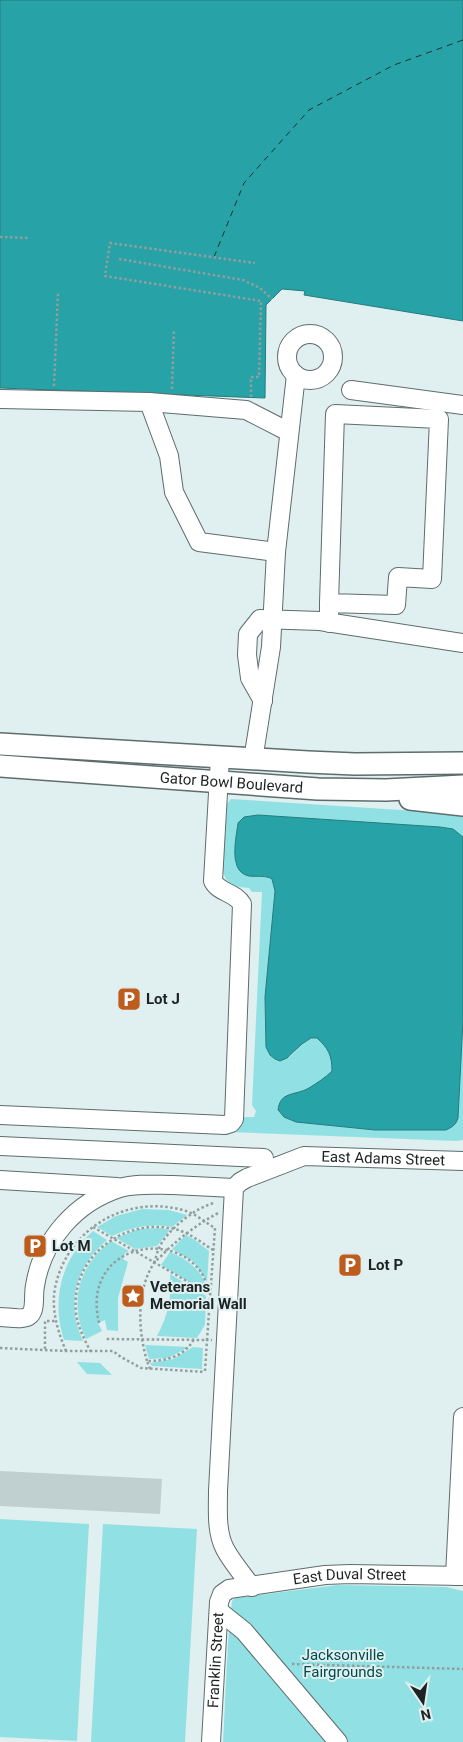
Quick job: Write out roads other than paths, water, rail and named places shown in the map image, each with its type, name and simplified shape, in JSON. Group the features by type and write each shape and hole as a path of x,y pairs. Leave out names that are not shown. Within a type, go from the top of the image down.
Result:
{"main road":[{"name":"Gator Bowl Boulevard","path":"0,744 253,760 355,764 463,763"},
{"path":"355,764 463,750"},
{"name":"Gator Bowl Boulevard","path":"0,766 318,790 394,790 463,786"},
{"path":"318,790 463,805"}],"street":[{"path":"253,760 263,701 273,619 276,552 296,375"},
{"path":"351,390 463,405"},
{"path":"0,399 149,402 246,410 289,432"},
{"path":"149,402 170,456 174,492 199,542 276,552"},
{"path":"329,603 396,605 398,577 432,579 439,418 335,414 329,603 329,623"},
{"path":"273,619 329,623 463,643"},
{"path":"0,1115 225,1125 231,1123 234,1119 242,904 239,900 219,888 213,881 220,758"},
{"path":"0,1146 264,1158"},
{"name":"East Adams Street","path":"234,1188 247,1178 304,1156 463,1161"},
{"path":"0,1180 121,1187 155,1185 234,1188 218,1519 220,1538 244,1587"},
{"path":"0,1317 25,1318 30,1316 39,1267 45,1251 54,1237 67,1219 89,1203 121,1187"},
{"path":"459,1576 463,1417"},
{"name":"East Duval Street","path":"244,1587 333,1574 459,1576"},
{"name":"Franklin Street","path":"211,1742 218,1611 222,1594 229,1589 244,1587"},
{"path":"218,1611 244,1631 338,1742"}],"place":[{"name":"Lot J","path":"129,999"},
{"name":"Lot M","path":"35,1246"},
{"name":"Lot P","path":"350,1265"},
{"name":"Veterans Memorial Wall","path":"133,1296"}],"park label":[{"name":"Jacksonville Fairgrounds","path":"343,1664"}]}
